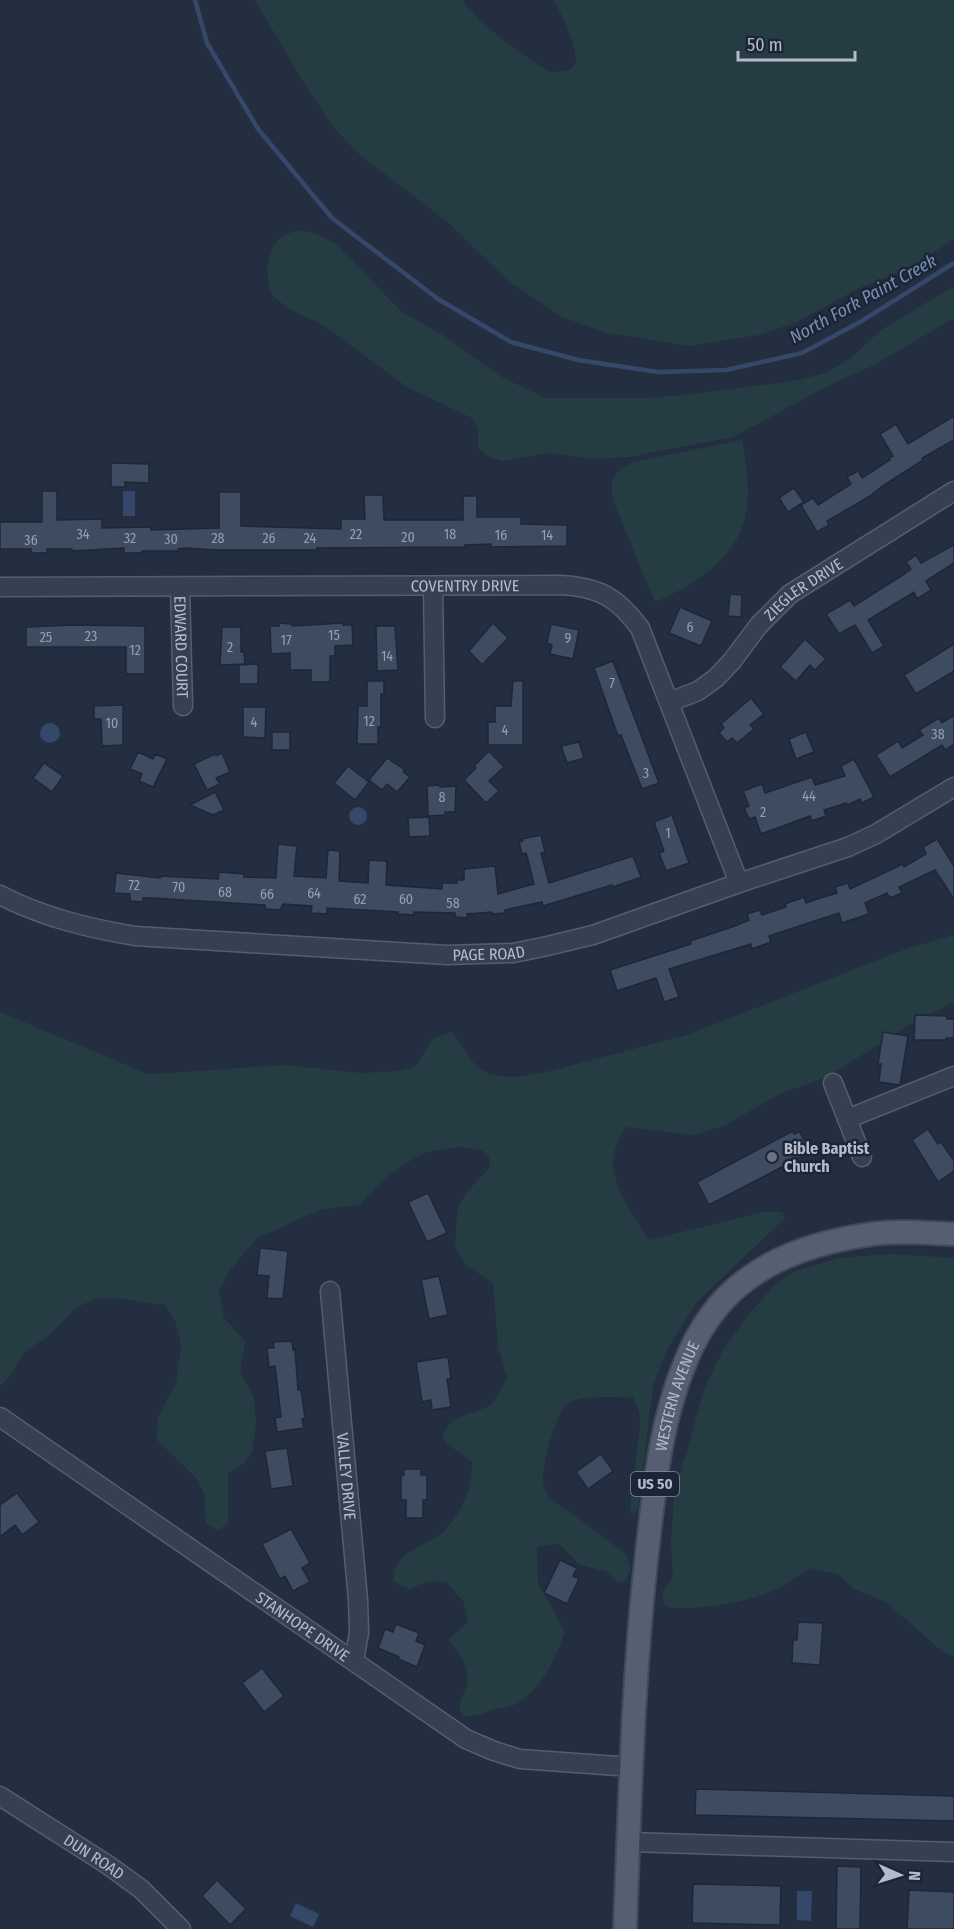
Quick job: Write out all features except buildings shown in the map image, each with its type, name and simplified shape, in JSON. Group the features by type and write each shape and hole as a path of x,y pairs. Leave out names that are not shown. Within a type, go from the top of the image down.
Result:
{"main road":[{"name":"WESTERN AVENUE","path":"625,1929 638,1648 660,1449 672,1398 684,1363 699,1332 724,1300 745,1280 780,1260 816,1246 874,1234 954,1234"}],"street":[{"name":"ZIEGLER DRIVE","path":"670,702 698,691 716,678 759,625 790,594 954,492"},
{"name":"COVENTRY DRIVE","path":"0,587 560,585 580,586 598,591 614,599 629,613 640,628 739,883"},
{"path":"433,586 435,718"},
{"name":"EDWARD COURT","path":"180,587 183,706"},
{"name":"PAGE ROAD","path":"0,894 22,906 52,917 135,936 466,955 513,953 594,935 848,847 894,824 954,787"},
{"path":"847,1119 954,1076"},
{"path":"833,1083 862,1157"},
{"name":"VALLEY DRIVE","path":"330,1291 358,1600 359,1632 354,1660"},
{"name":"STANHOPE DRIVE","path":"0,1417 466,1738 494,1751 520,1759 632,1767"},
{"name":"DUN ROAD","path":"0,1796 141,1888 181,1929"},
{"path":"629,1842 954,1852"}],"green space":[{"path":"255,0 462,0 493,31 551,73 571,69 576,63 569,30 553,0 954,0 954,238 915,266 859,288 797,322 758,335 690,346 607,333 562,317 507,280 451,225 358,153 333,127"},
{"path":"303,230 324,237 337,245 401,311 446,337 500,376 545,398 648,398 800,380 828,372 840,365 851,358 881,330 954,286 954,318 874,365 826,387 733,437 629,457 593,459 548,453 503,461 489,457 478,448 478,429 472,418 407,387 323,325 289,309 273,296 269,289 267,267 273,246 282,236"},
{"path":"742,440 748,498 737,539 727,553 702,577 655,602 614,503 612,482 616,473 633,462"},
{"path":"954,935 954,1002 914,1022 829,1076 777,1095 726,1125 694,1135 625,1127 614,1153 615,1176 624,1199 649,1240 767,1211 782,1212 785,1218 697,1302 667,1349 653,1387 638,1510 632,1515 630,1509 640,1425 639,1412 633,1397 583,1398 568,1403 559,1415 545,1460 543,1485 545,1491 550,1498 626,1554 631,1569 625,1582 618,1582 607,1572 579,1564 559,1544 537,1547 538,1583 565,1632 546,1674 532,1692 514,1705 475,1716 463,1716 460,1701 467,1684 467,1673 461,1658 448,1640 468,1622 463,1601 446,1582 430,1581 408,1588 393,1580 395,1570 405,1555 445,1530 465,1499 471,1481 472,1462 442,1438 446,1429 457,1419 492,1403 507,1378 498,1347 493,1283 466,1265 455,1247 459,1206 466,1193 489,1168 490,1160 481,1150 459,1147 430,1151 416,1157 386,1177 359,1205 322,1209 257,1238 230,1270 219,1291 224,1318 245,1341 240,1373 254,1397 256,1425 252,1452 244,1463 228,1473 228,1522 219,1530 206,1524 204,1494 198,1480 157,1440 158,1417 176,1383 181,1345 176,1323 165,1305 115,1298 94,1299 76,1308 47,1337 23,1353 14,1371 0,1386 0,1012 148,1074 285,1065 361,1073 399,1071 418,1063 432,1039 452,1032 476,1066 490,1075 513,1077 546,1072 687,1035 906,949"},
{"path":"893,1254 954,1258 954,1657 943,1652 887,1603 854,1589 839,1575 810,1568 775,1590 750,1599 707,1607 666,1607 663,1595 665,1588 673,1578 671,1542 674,1496 705,1387 723,1350 751,1312 774,1286 791,1273 838,1258"}],"water":[{"path":"123,491 135,491 135,516 123,516"},
{"path":"50,723 57,726 60,733 57,740 50,743 43,740 40,733 43,726"},
{"path":"354,807 362,807 367,812 365,823 354,825 349,820 349,812"},
{"path":"797,1891 812,1891 811,1921 797,1920"},
{"path":"296,1903 319,1914 313,1927 290,1916"}],"waterway":[{"name":"North Fork Paint Creek","path":"195,0 207,43 258,129 332,218 438,299 511,342 578,360 658,372 726,370 802,353 860,322 954,263"}],"place":[{"name":"Bible Baptist Church","path":"772,1157"}]}
